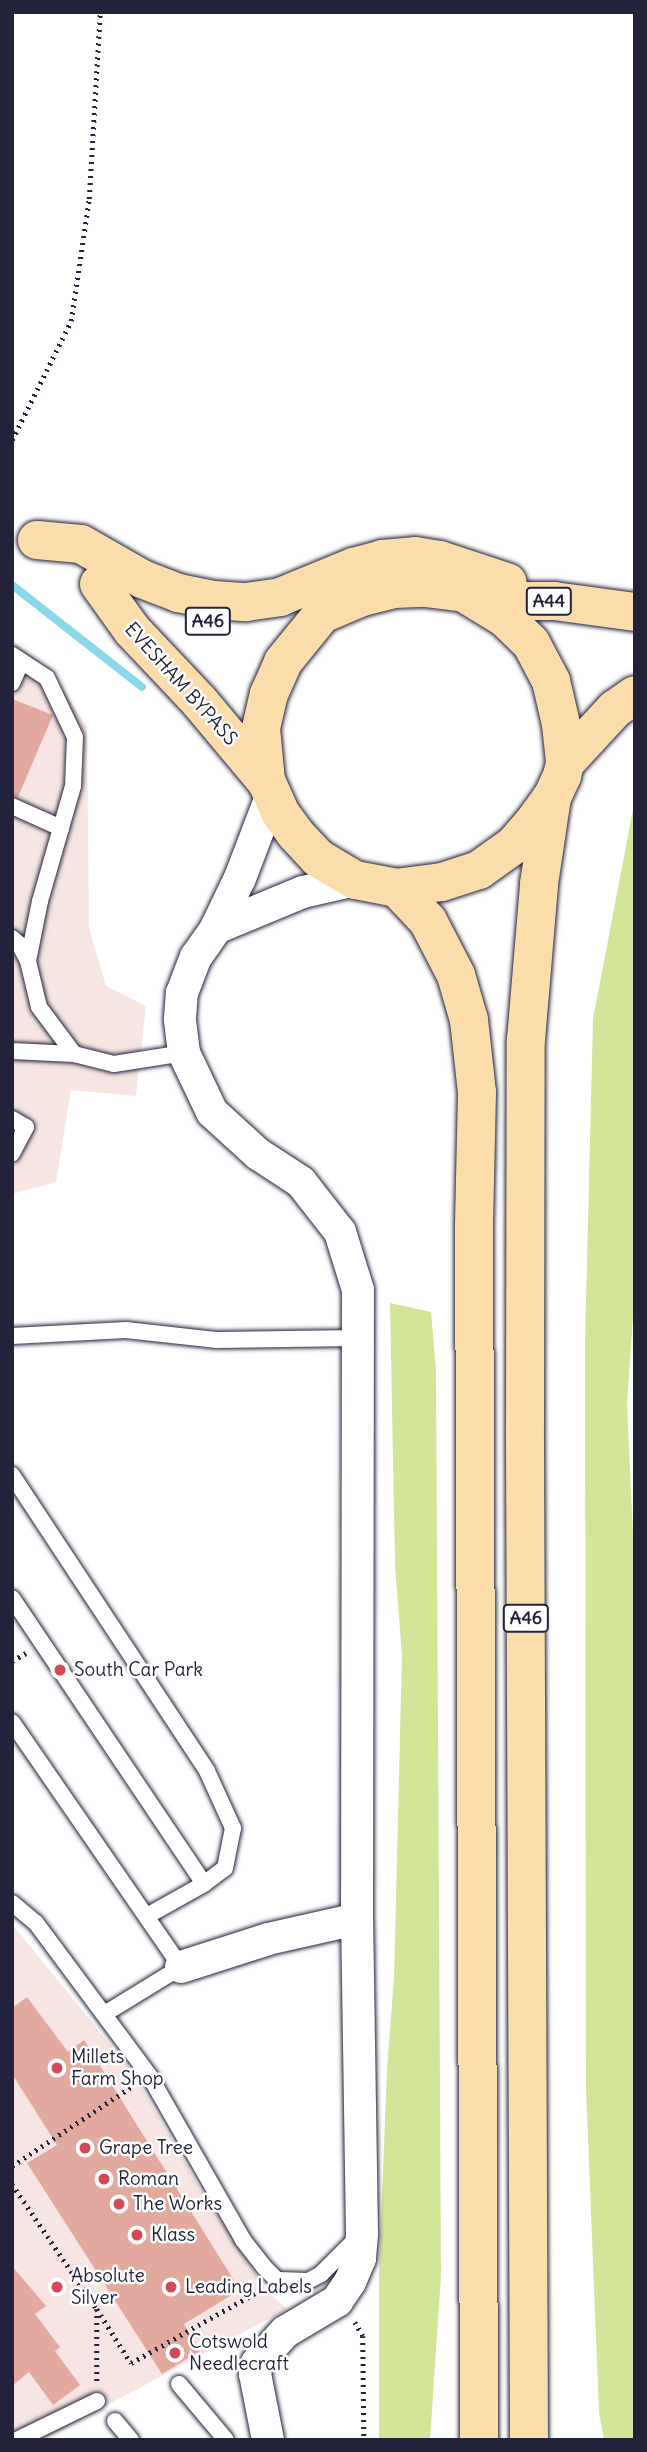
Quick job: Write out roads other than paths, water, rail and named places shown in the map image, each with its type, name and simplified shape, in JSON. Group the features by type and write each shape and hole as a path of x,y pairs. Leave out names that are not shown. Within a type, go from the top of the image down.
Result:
{"highway":[{"name":"EVESHAM BYPASS","path":"25,532 99,584 165,611 205,621 279,625 323,614 362,597 393,589 425,587 464,593"},
{"path":"25,532 81,544 142,579 178,593 214,600 246,602 280,597 353,567 382,559 415,555 452,564 554,601"},
{"name":"EVESHAM BYPASS","path":"99,584 132,630 199,701 269,788"},
{"path":"464,593 505,618 531,643 551,681 561,724 559,780"},
{"name":"A44","path":"464,593 515,601 554,601 635,612"},
{"path":"323,614 283,662 269,694 261,728 269,788 281,814 318,858 355,880 397,888 442,882 479,870 514,845 559,780 615,709 635,695"},
{"name":"A46","path":"529,2440 526,1040 539,884 559,780"},
{"name":"A46","path":"397,888 428,921 456,975 469,1020 477,1092 474,1226 479,2440"}],"street":[{"path":"268,2440 255,2374 257,2363 285,2332 337,2301 350,2282 360,2258 362,2233 357,1919 358,1290 340,1232 301,1182 258,1154 212,1112 184,1053 180,1019 182,993 197,957 216,928 256,841 269,788"},
{"path":"216,928 303,892 355,880"},
{"path":"181,1967 268,1939 357,1919"}],"lane":[{"path":"12,683 17,659 47,678 75,737 74,786 40,901 28,961"},
{"path":"12,806 61,828"},
{"path":"12,938 19,944 28,961 39,1007 74,1054"},
{"path":"12,1051 74,1054 114,1064 184,1053"},
{"path":"12,1119 26,1126 12,1153"},
{"path":"12,1336 126,1330 217,1340 358,1338"},
{"path":"12,1475 207,1771 233,1828 225,1868 204,1884 147,1916"},
{"path":"12,1598 204,1884"},
{"path":"12,1722 181,1967 106,2013"},
{"path":"12,1903 36,1923 106,2013 149,2075 243,2240 277,2280 308,2281 321,2274 362,2233"},
{"path":"179,2384 226,2440"},
{"path":"17,2440 97,2401"},
{"path":"115,2421 131,2440"}],"waterway":[{"path":"12,585 142,687"}],"place":[{"name":"South Car Park","path":"60,1670"},
{"name":"Millets Farm Shop","path":"57,2068"},
{"name":"Grape Tree","path":"85,2148"},
{"name":"Roman","path":"104,2179"},
{"name":"The Works","path":"119,2204"},
{"name":"Klass","path":"137,2235"},
{"name":"Absolute Silver","path":"57,2287"},
{"name":"Leading Labels","path":"171,2287"},
{"name":"Cotswold Needlecraft","path":"175,2353"}]}
